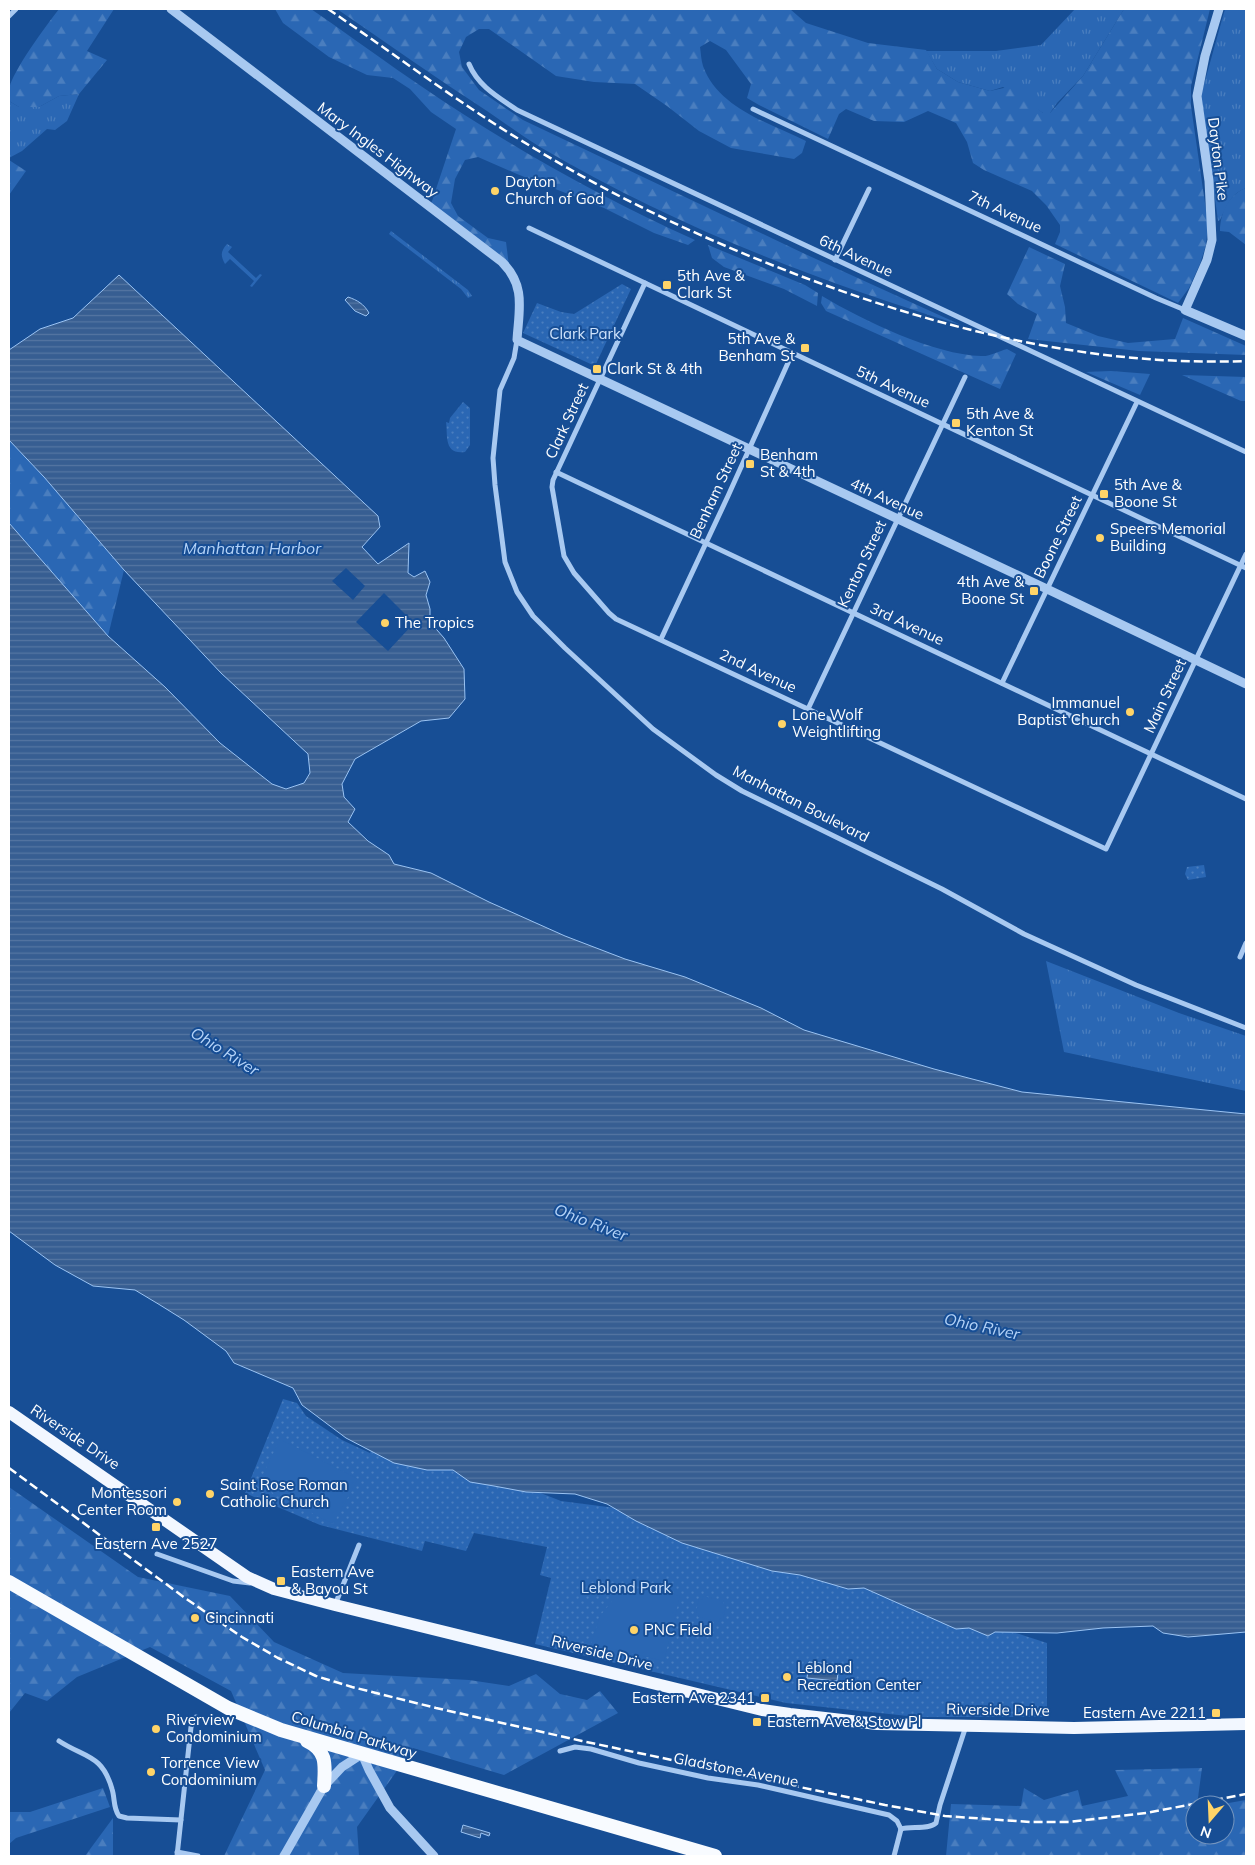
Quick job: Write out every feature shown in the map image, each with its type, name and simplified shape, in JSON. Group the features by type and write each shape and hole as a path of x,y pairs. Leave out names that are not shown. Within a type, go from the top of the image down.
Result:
{"highway":[{"name":"Columbia Parkway","path":"9,1582 228,1708 291,1733 715,1856"},
{"path":"291,1733 313,1744 322,1752 324,1760 324,1786"}],"main road":[{"name":"Riverside Drive","path":"9,1412 260,1584 335,1605 762,1710 790,1714 877,1724 966,1726 1074,1728 1246,1724"}],"street":[{"path":"9,16 16,9"},
{"name":"Mary Ingles Highway","path":"171,9 502,262 509,269 520,295 516,340"},
{"name":"Dayton Pike","path":"1185,310 1207,260 1212,240 1209,181 1197,96 1204,56 1219,9"},
{"name":"6th Avenue","path":"469,64 476,78 484,87 517,110 1246,452"},
{"name":"7th Avenue","path":"753,109 1156,298 1246,336"},
{"path":"835,260 869,189"},
{"name":"5th Avenue","path":"530,228 792,354 1244,566"},
{"name":"Clark Street","path":"562,548 552,486 553,480 645,283"},
{"name":"4th Avenue","path":"516,340 1048,588 1246,684"},
{"name":"Manhattan Boulevard","path":"516,340 514,358 500,390 494,458 495,486 505,562 518,592 533,616 580,663 652,729 742,791 942,889 1024,934 1136,985 1246,1028"},
{"name":"Benham Street","path":"661,639 792,354"},
{"name":"Kenton Street","path":"808,709 965,377"},
{"name":"Boone Street","path":"1002,683 1137,402"},
{"name":"3rd Avenue","path":"556,472 1246,799"},
{"name":"2nd Avenue","path":"562,548 564,556 574,572 616,619 1106,849"},
{"name":"Main Street","path":"1106,849 1195,660 1244,566 1246,554"},
{"path":"1240,957 1246,943"},
{"path":"335,1605 359,1545"},
{"path":"157,1554 233,1581 260,1584"},
{"path":"196,1717 191,1727 177,1854 198,1856"},
{"path":"894,1856 901,1829 912,1826 932,1827 936,1823 966,1726"},
{"path":"59,1741 96,1760 106,1772 112,1790 115,1809 119,1816 181,1820"},
{"name":"Gladstone Avenue","path":"560,1751 575,1746 639,1763 803,1795 889,1815 897,1821 901,1829"},
{"path":"284,1856 324,1786 342,1767 362,1754 390,1808 434,1856"}],"green space":[{"path":"59,9 114,9 87,51 107,60 79,94 59,96 39,107 19,107 9,101 12,81 31,48"},
{"path":"275,9 311,9 464,115 512,144 615,202 695,240 688,245 654,233 604,208 478,157 465,160 455,179 451,203 458,216 488,238 506,242 509,266 431,204 456,129 431,112 410,89 393,78 367,75 329,57 283,23"},
{"path":"337,9 790,9 806,23 868,43 926,50 937,69 958,82 990,91 1017,85 1029,93 1030,103 1043,113 1050,113 1083,76 1124,9 1210,9 1191,86 1191,106 1208,224 1206,245 1189,288 1178,303 1055,244 1060,232 1060,225 1046,205 1032,191 984,170 973,163 967,142 956,123 928,111 904,122 874,121 846,109 839,114 828,139 747,98 751,84 726,50 710,41 700,47 703,66 710,81 720,93 746,112 806,141 802,153 794,159 731,148 699,131 635,84 594,82 556,76 489,29 479,29 466,37 459,52 462,67 479,90 523,120 805,254 961,325 906,308 798,269 693,226 641,201 533,143"},
{"path":"1075,9 1124,9 1083,76 1050,113 1043,113 1003,87 990,91 958,82 937,69 926,51 996,51 1041,45"},
{"path":"1225,9 1246,9 1246,188 1233,197 1218,221 1201,95"},
{"path":"79,94 67,121 55,130 47,129 22,151 9,158 9,101 19,107 39,107 59,96"},
{"path":"9,160 26,171 9,195"},
{"path":"1246,188 1246,245 1229,232 1220,231 1220,224 1230,199"},
{"path":"391,231 468,290 472,296 468,298 461,289 389,234"},
{"path":"227,244 232,247 228,252 256,278 260,274 262,275 252,287 250,286 254,281 230,259 225,264 222,253"},
{"path":"708,245 805,285 818,293 817,306 784,289 724,267 712,258"},
{"path":"1029,247 1065,264 1060,286 1065,307 1066,323 1098,336 1128,343 1175,339 1183,318 1246,346 1246,355 1139,351 1028,339 1037,314 1018,304 1007,294"},
{"name":"Clark Park","path":"622,284 631,289 595,366 523,333 537,303 561,312 574,314"},
{"path":"822,296 899,335 942,350 984,356 1007,349 1016,354 1000,389 826,311 821,303"},
{"path":"1111,371 1150,374 1140,395 1086,372"},
{"path":"1182,375 1246,377 1246,401 1241,401"},
{"path":"463,402 470,408 470,445 465,452 458,452 453,450 448,443 446,422 449,423 450,418"},
{"path":"9,440 44,477 124,570 108,636 9,523"},
{"path":"1204,865 1206,877 1188,880 1185,874 1187,867"},
{"path":"1046,961 1179,1013 1246,1036 1246,1091 1064,1052"},
{"name":"Leblond Park","path":"283,1399 297,1403 306,1416 342,1440 370,1453 379,1430 561,1501 631,1510 1047,1643 1047,1717 917,1717 786,1703 535,1644 551,1578 540,1575 547,1547 474,1533 466,1551 425,1541 422,1551 320,1525 245,1493"},
{"path":"280,1439 358,1479 333,1524 258,1485"},
{"path":"9,1487 138,1577 230,1596 274,1642 343,1673 469,1680 509,1686 536,1674 560,1694 587,1700 600,1691 618,1713 504,1775 413,1748 357,1827 359,1856 224,1856 265,1770 231,1691 150,1647 77,1677 47,1701 25,1693 9,1713"},
{"name":"PNC Field","path":"645,1587 680,1596 664,1661 591,1644 600,1616 618,1594"},
{"path":"703,1596 724,1601 723,1605 726,1606 723,1619 720,1618 719,1622 698,1617 699,1613 696,1612 699,1599 702,1600"},
{"path":"1202,1768 1198,1795 1185,1795 1185,1845 1235,1845 1235,1802 1246,1800 1246,1856 946,1856 951,1804 1021,1806 1024,1788 1044,1800 1078,1790 1082,1806 1128,1796 1115,1770"},
{"path":"103,1788 110,1807 16,1838 9,1844 9,1812 30,1812"},
{"path":"113,1818 113,1856 85,1856"}],"water":[{"path":"119,275 378,516 380,527 362,547 378,564 409,543 408,573 414,577 425,571 430,582 426,595 430,609 430,622 444,638 464,669 465,699 449,718 421,721 355,759 342,784 344,797 355,809 348,822 368,841 389,855 394,864 431,873 489,902 565,936 625,959 685,977 761,1008 804,1030 934,1069 1022,1092 1246,1114 1246,1632 1188,1637 1163,1633 1153,1626 1103,1628 1057,1633 995,1632 988,1636 969,1628 956,1629 864,1588 848,1589 800,1575 772,1571 682,1543 636,1521 607,1504 575,1494 526,1492 470,1482 453,1470 427,1470 394,1463 346,1438 302,1405 293,1388 234,1363 226,1351 160,1305 135,1290 93,1286 55,1265 9,1231 9,523 108,636 165,687 220,743 272,784 286,789 304,783 310,773 308,754 221,673 124,570 44,477 9,440 9,350 40,329 73,318"},
{"path":"348,297 360,303 369,313 366,316 355,311 345,300"},
{"path":"809,1662 839,1665 837,1681 807,1678"},
{"path":"463,1825 490,1833 489,1836 481,1833 480,1838 461,1832"}],"pier":[{"path":"346,568 365,586 353,600 332,581"},
{"name":"The Tropics","path":"384,593 414,623 388,651 356,622"}],"railway":[{"path":"328,9 480,114 594,183 691,231 790,272 900,310 1014,340 1129,358 1246,361"},
{"path":"9,1468 185,1598 242,1637 278,1658 316,1676 352,1687 582,1741 945,1816 1030,1822 1069,1822 1146,1813 1246,1794"}],"place":[{"name":"Dayton Church of God","path":"495,191"},
{"name":"5th Ave & Clark St","path":"667,285"},
{"name":"5th Ave & Benham St","path":"805,348"},
{"name":"Clark St & 4th","path":"597,369"},
{"name":"5th Ave & Kenton St","path":"956,423"},
{"name":"Benham St & 4th","path":"750,464"},
{"name":"5th Ave & Boone St","path":"1104,494"},
{"name":"Speers Memorial Building","path":"1100,538"},
{"name":"4th Ave & Boone St","path":"1034,591"},
{"name":"The Tropics","path":"385,623"},
{"name":"Immanuel Baptist Church","path":"1130,712"},
{"name":"Lone Wolf Weightlifting","path":"782,724"},
{"name":"Saint Rose Roman Catholic Church","path":"210,1494"},
{"name":"Montessori Center Room","path":"177,1502"},
{"name":"Eastern Ave 2527","path":"156,1527"},
{"name":"Eastern Ave & Bayou St","path":"281,1581"},
{"name":"Cincinnati","path":"195,1618"},
{"name":"PNC Field","path":"634,1630"},
{"name":"Leblond Recreation Center","path":"787,1677"},
{"name":"Eastern Ave 2341","path":"765,1698"},
{"name":"Eastern Ave 2211","path":"1216,1713"},
{"name":"Eastern Ave & Stow Pl","path":"757,1722"},
{"name":"Riverview Condominium","path":"156,1729"},
{"name":"Torrence View Condominium","path":"151,1772"}],"water label":[{"name":"Manhattan Harbor","path":"252,548"},
{"name":"Ohio River","path":"225,1051"},
{"name":"Ohio River","path":"591,1222"},
{"name":"Ohio River","path":"982,1326"}]}
